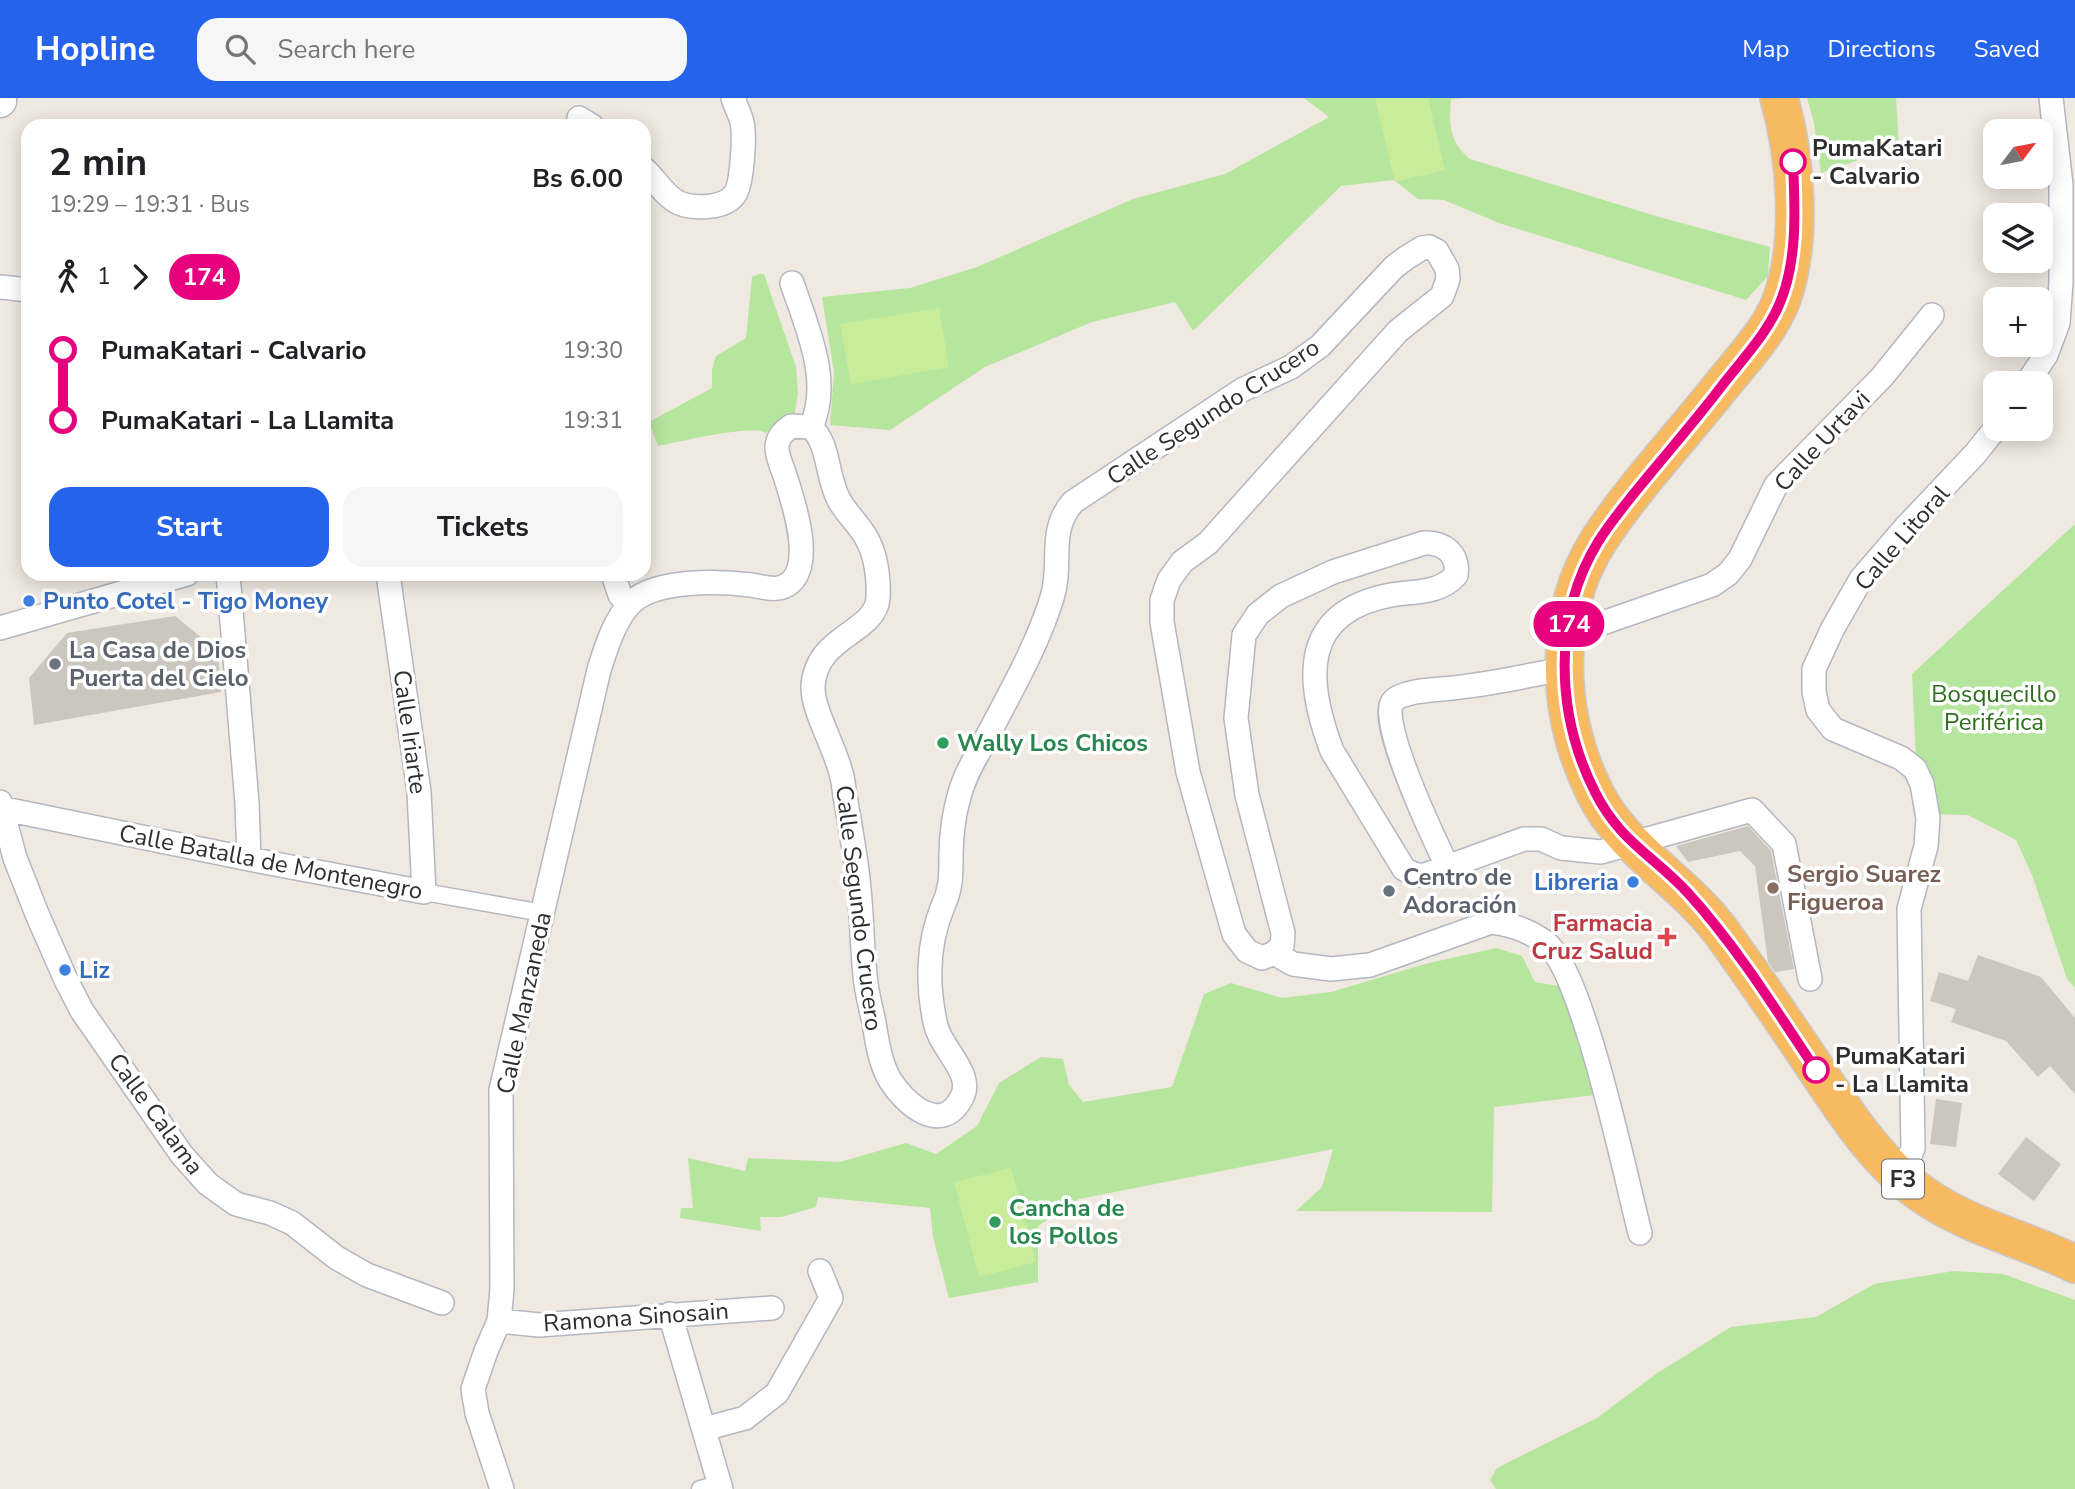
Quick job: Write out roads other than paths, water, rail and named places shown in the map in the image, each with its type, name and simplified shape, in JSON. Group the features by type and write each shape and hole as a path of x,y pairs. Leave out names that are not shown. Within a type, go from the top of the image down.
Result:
{"highway":[{"name":"F3","path":"1779,98 1787,127 1794,189 1791,251 1780,302 1757,341 1597,542 1583,573 1569,622 1563,669 1574,744 1608,818 1631,843 1686,891 1719,930 1833,1096 1896,1173 1926,1197 1956,1215 2075,1264"}],"street":[{"path":"651,177 678,202 693,206 713,206 735,195 739,186 743,127 733,98"},
{"path":"2035,371 2046,355 2058,323 2062,282 2062,185 2051,98"},
{"name":"Calle Segundo Crucero","path":"811,427 822,442 830,483 841,504 868,540 876,564 878,602 871,616 845,635 823,657 813,687 843,778 859,886 865,979 878,1050 889,1079 904,1099 923,1114 940,1115 957,1105 965,1086 962,1073 947,1053 937,1031 929,989 929,962 940,913 950,890 951,856 959,796 967,771 1020,673 1047,612 1056,582 1061,519 1073,502 1242,390 1279,374 1320,346 1394,267 1416,250 1429,247 1437,251 1444,261 1448,279 1442,296 1398,331 1208,543 1182,562 1169,580 1162,600 1166,648 1188,772 1234,934 1247,951 1262,958 1274,953"},
{"path":"615,581 620,595 629,604 656,590 690,583 742,584 776,589 792,581 802,562 800,537 796,511 777,444 783,432 791,426 811,427 817,415 819,377 814,349 792,283"},
{"path":"0,287 21,289"},
{"name":"Calle Urtavi","path":"1569,622 1591,627 1712,585 1728,574 1740,559 1776,485 1882,377 1932,315"},
{"name":"Calle Litoral","path":"1896,1173 1907,1163 1913,1148 1909,909 1926,846 1928,818 1924,792 1915,769 1901,758 1833,729 1818,710 1814,692 1814,669 1833,628 1861,579 1985,441"},
{"path":"1640,1233 1586,1023 1558,958 1547,943 1508,924 1491,922 1370,965 1331,969 1293,964 1274,953 1282,946 1283,933 1247,795 1236,718 1244,635 1258,614 1281,596 1333,572 1424,542 1434,542 1446,548 1455,559 1456,575 1444,586 1433,590 1376,598 1336,620 1326,629 1320,640 1314,675 1324,732 1332,751 1404,869 1415,875 1425,875 1524,839 1542,839 1561,848 1601,852 1752,810 1784,844 1810,979"},
{"path":"0,628 163,581"},
{"path":"229,581 247,803 249,859"},
{"name":"Calle Iriarte","path":"389,581 419,792 424,892"},
{"name":"Calle Manzaneda","path":"502,1489 477,1413 473,1388 499,1321 502,1289 501,1090 599,670 608,642 629,604"},
{"path":"1448,868 1423,817 1396,742 1389,713 1391,704 1397,698 1416,692 1501,682 1563,669"},
{"name":"Calle Calama","path":"0,802 15,858 66,981 82,1011 175,1144 208,1184 236,1203 292,1223 337,1258 367,1275 442,1303"},
{"name":"Calle Batalla de Montenegro","path":"0,808 249,859 543,913"},
{"path":"704,1429 745,1418 777,1393 831,1298 820,1271"},
{"name":"Ramona Sinosain","path":"499,1321 539,1325 772,1308"},
{"path":"670,1314 704,1429 714,1487"}],"place":[{"name":"PumaKatari - Calvario","path":"1793,162"},
{"name":"Punto Cotel - Tigo Money","path":"29,601"},
{"name":"La Casa de Dios Puerta del Cielo","path":"55,664"},
{"name":"Wally Los Chicos","path":"943,743"},
{"name":"Libreria","path":"1633,882"},
{"name":"Sergio Suarez Figueroa","path":"1773,888"},
{"name":"Centro de Adoración","path":"1389,891"},
{"name":"Farmacia Cruz Salud","path":"1667,937"},
{"name":"Liz","path":"65,970"},
{"name":"PumaKatari - La Llamita","path":"1816,1070"},
{"name":"Cancha de los Pollos","path":"995,1222"}],"park label":[{"name":"Bosquecillo Periférica","path":"1994,708"}]}
